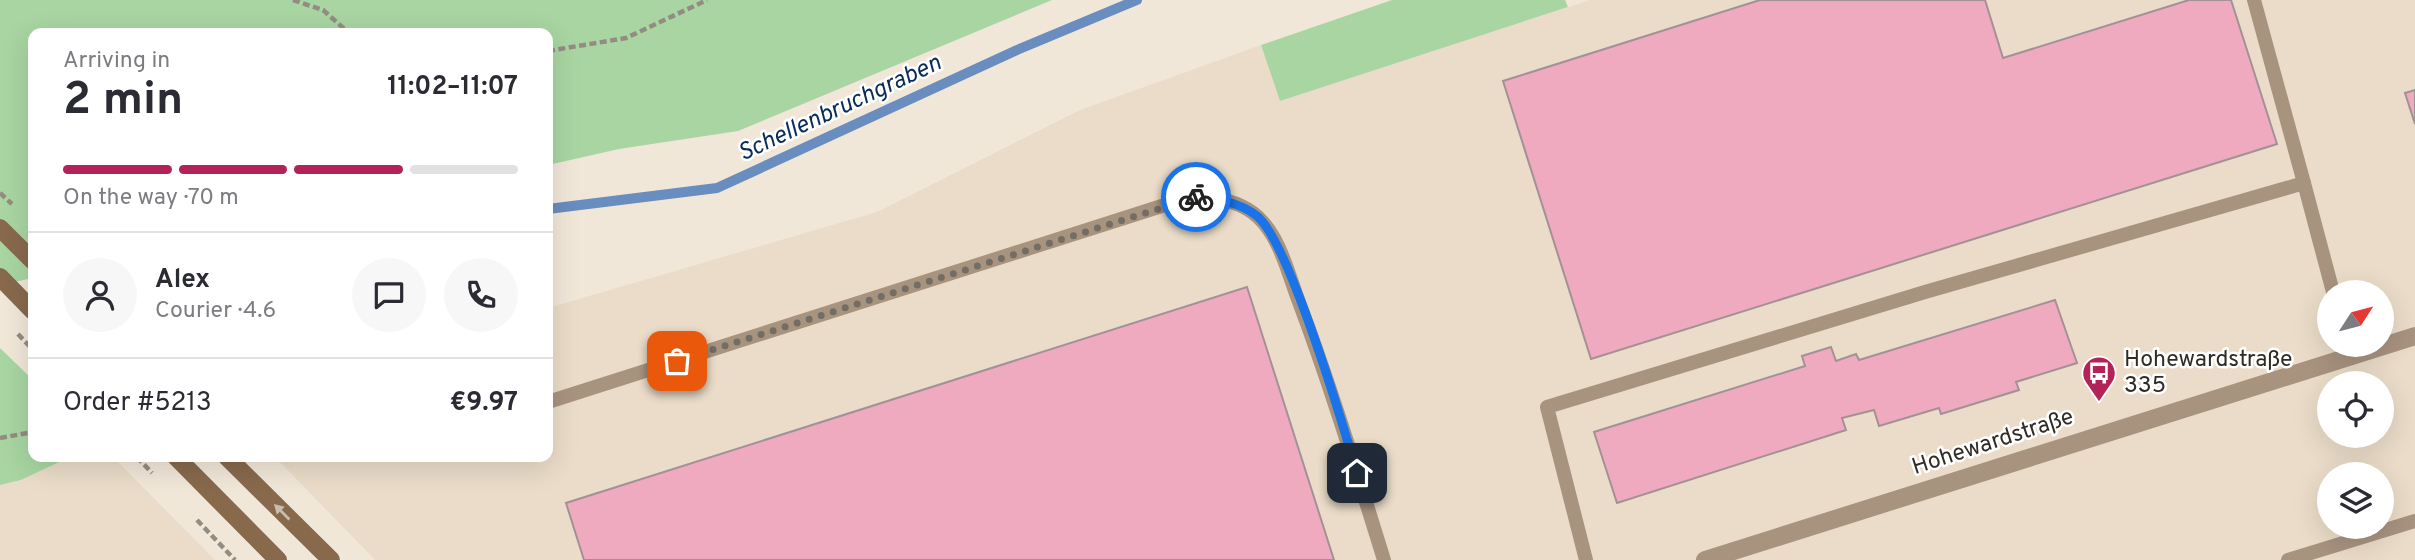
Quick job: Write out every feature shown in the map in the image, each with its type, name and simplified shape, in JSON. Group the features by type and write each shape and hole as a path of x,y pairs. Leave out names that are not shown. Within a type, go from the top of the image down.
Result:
{"main road":[{"path":"0,228 28,256"},
{"path":"0,277 28,306"},
{"path":"181,462 278,560"},
{"path":"232,462 331,560"}],"street":[{"name":"Hohewardstraße","path":"2394,341 2415,336"},
{"name":"Hohewardstraße","path":"1705,560 2330,357"}],"lane":[{"path":"2254,0 2330,280"},
{"path":"1586,560 1547,407 1925,292 2304,183"},
{"path":"553,400 1168,204 1195,197 1224,200 1256,216 1275,237 1325,372 1384,560"},
{"path":"2288,560 2415,521"}],"path":[{"path":"293,0 323,10 343,28"},
{"path":"553,50 625,38 707,0"},
{"path":"0,438 28,433"}],"shaded area":[{"path":"1590,0 2415,0 2415,560 375,560 280,462 553,462 553,307 877,212 1080,110 1261,45 1280,101"},
{"path":"59,462 118,462 215,560 0,560 0,485 21,480"}],"green space":[{"path":"0,0 1052,0 738,131 619,149 553,164 553,28 28,28 28,279 0,285"},
{"path":"1392,0 1565,0 1568,7 1280,101 1261,45"},
{"path":"0,348 28,375 28,462 59,462 21,480 0,485"}],"building":[{"path":"1760,0 1985,0 2003,58 2189,0 2231,0 2277,144 1591,359 1503,81"},
{"path":"2415,90 2415,124 2405,93"},
{"path":"1247,287 1334,560 584,560 566,503"},
{"path":"2055,300 2077,363 2016,382 2019,390 1941,414 1939,408 1879,426 1874,410 1842,418 1846,430 1617,503 1594,432 1805,366 1802,356 1831,347 1836,361 1856,354 1859,360"}],"waterway":[{"name":"Schellenbruchgraben","path":"553,208 717,188 1017,50 1137,0"}],"way so far":[{"path":"677,361 1196,197"}],"place":[{"name":"Hohewardstraße 335","path":"2099,403"}],"route":[{"path":"1196,197 1224,200 1256,216 1275,237 1325,372 1357,473"}]}
